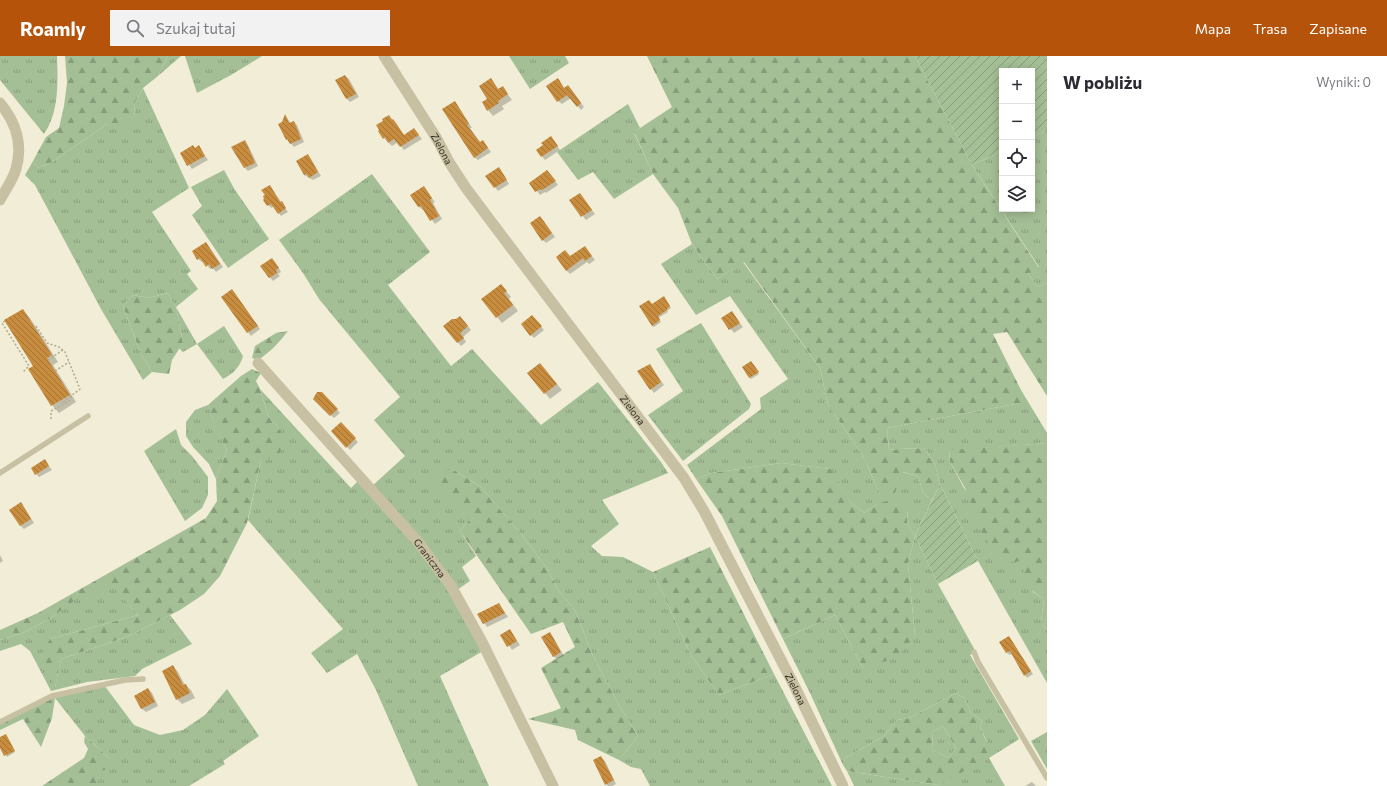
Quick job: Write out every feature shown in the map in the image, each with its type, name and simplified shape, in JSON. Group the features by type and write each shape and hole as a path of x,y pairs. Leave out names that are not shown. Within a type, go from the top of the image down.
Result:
{"street":[{"name":"Zielona","path":"384,56 437,139 449,162 466,188 684,478 704,511 792,680 843,786"},
{"path":"0,103 9,113 18,133 19,155 16,170 0,200"},
{"name":"Graniczna","path":"258,363 418,542 451,586 482,642 553,786"}],"lane":[{"path":"0,473 88,416"},
{"path":"974,652 1047,778"},
{"path":"0,722 52,696 125,680 143,679"}],"path":[{"path":"5,321 2,323 29,366 23,372"},
{"path":"36,326 47,343 59,347 65,352 80,389 62,403 61,402"},
{"path":"48,360 62,350"},
{"path":"55,371 69,362"},
{"path":"51,418 50,411 69,401 73,394"}],"green space":[{"path":"0,56 57,56 58,76 55,107 49,125 44,134 0,80"},
{"path":"65,56 168,56 158,76 143,88 135,102 134,117 125,125 107,124 54,161 38,168 33,161 46,137 59,128 67,83"},
{"path":"168,56 181,56 158,76"},
{"path":"185,56 262,56 197,93"},
{"path":"509,56 565,56 569,63 530,89"},
{"path":"647,56 915,56 972,165 999,207 999,212 1003,212 1039,268 1028,274 1038,287 1047,283 1047,396 1007,332 993,334 1021,390 1021,403 887,428 889,450 924,448 935,464 940,484 932,500 923,493 918,476 903,472 893,498 908,511 907,524 915,536 908,564 915,636 896,658 863,668 835,615 783,639 722,516 696,479 711,473 781,463 831,469 851,503 864,513 877,504 893,499 880,494 863,456 828,405 820,368 744,262 717,279 692,244 678,208 653,174 634,132 672,107"},
{"path":"915,56 1047,56 1047,130 1035,136 1035,68 999,68 999,152 972,165"},
{"path":"143,88 189,188 152,212 191,271 187,274 198,289 176,307 167,293 149,298 133,295 123,306 141,354 152,372 143,380 101,309 35,185 25,175 33,161 38,168 54,161 107,124 134,117 135,102"},
{"path":"628,104 640,128 634,133 653,174 614,199 593,172 578,180 557,152"},
{"path":"1047,130 1047,283 1038,287 1028,274 1039,267 1003,212 1035,212 1035,136"},
{"path":"999,152 999,206 972,165"},
{"path":"224,170 235,190 269,239 228,268 192,215 202,206 191,187"},
{"path":"372,174 430,252 388,285 451,366 472,349 541,425 598,382 661,462 668,473 602,500 619,524 591,546 602,556 623,557 653,572 692,657 719,695 774,674 832,786 650,786 641,769 631,767 619,760 638,736 620,707 592,654 575,610 558,590 548,570 522,535 481,487 452,469 469,520 460,531 476,556 462,567 470,581 457,590 371,487 405,456 374,420 400,397 319,299 303,273 279,240"},
{"path":"692,244 717,279 743,262 820,368 828,405 863,456 880,494 902,472 918,476 923,493 932,500 915,536 907,524 908,511 877,504 864,513 851,503 830,469 781,463 711,473 696,479 687,465 761,409 760,398 788,379 730,296 696,315 661,264"},
{"path":"167,293 176,307 183,343 172,360 169,374 152,372 141,354 123,306 133,295 149,298"},
{"path":"176,307 197,344 183,352 179,348 183,343"},
{"path":"701,323 751,404 749,409 683,461 648,415 683,391 656,349"},
{"path":"224,326 243,356 236,370 223,379 197,344"},
{"path":"288,331 274,347 258,360 252,358 255,346 276,333"},
{"path":"252,369 261,373 256,381 268,416 281,431 280,456 261,460 247,523 220,576 204,594 180,610 127,637 61,659 55,688 42,654 50,639 138,615 112,585 79,597 51,618 23,633 0,640 0,630 38,613 206,518 217,501 216,479 227,450 217,431 208,405 241,376"},
{"path":"260,389 351,488 359,480 425,556 451,594 483,651 440,676 489,786 418,786 376,690 357,654 327,673 311,653 343,629 248,520 261,460 281,431 268,416"},
{"path":"1021,390 1047,433 1047,443 949,451 950,462 964,488 1022,561 1033,592 1044,599 1041,622 1047,630 1047,683 978,561 940,484 935,464 924,448 889,450 887,428 1020,403"},
{"path":"208,405 217,430 227,450 216,479 209,464 193,447 186,436 186,422 195,410"},
{"path":"176,429 181,445 192,456 208,477 208,495 202,508 185,521 144,451"},
{"path":"1047,443 1047,630 1041,622 1044,599 1029,588 1025,580 1022,561 1005,563 983,536 965,488 950,462 949,450"},
{"path":"452,469 481,487 522,535 548,570 558,590 575,610 592,654 620,707 638,736 619,760 578,740 575,730 528,719 561,708 541,668 575,647 563,622 531,634 460,531 469,520 426,477"},
{"path":"940,484 978,561 938,584 915,536"},
{"path":"915,536 938,584 976,652 970,655 1019,739 989,758 1005,786 854,786 847,771 938,785 987,742 980,727 982,721 971,713 965,699 956,693 909,718 897,720 884,736 845,758 843,765 783,639 835,615 863,668 915,636 908,564"},
{"path":"710,547 774,674 719,695 692,657 653,572"},
{"path":"112,584 138,615 50,639 55,687 61,659 127,637 170,615 192,644 142,669 135,676 87,682 51,691 30,651 21,644 0,651 0,640 23,633 51,618 79,596"},
{"path":"104,685 134,725 160,735 183,730 205,715 227,689 259,736 223,761 225,764 189,786 98,786 98,772 110,759 85,736 55,698"},
{"path":"956,693 965,699 971,713 982,721 980,727 987,743 989,758 938,785 847,771 843,765 845,758 884,736 897,720 909,718","holes":["943,726 956,748 949,758 932,750 933,731"]},
{"path":"55,698 52,718 41,747 23,719 0,730 0,724 50,699"},
{"path":"943,726 956,748 949,758 932,750 933,731"},
{"path":"1047,732 1047,769 1031,741"},
{"path":"85,736 110,759 110,768 98,772 98,786 42,786 84,758 88,749 84,742"}],"building":[{"path":"345,75 356,94 346,99 335,80"},
{"path":"491,78 498,89 503,86 508,94 498,101 499,103 487,111 482,102 487,99 479,86"},
{"path":"558,78 564,88 568,85 581,103 577,107 567,95 557,102 546,86"},
{"path":"455,101 469,124 467,125 480,142 483,140 488,148 474,158 442,109"},
{"path":"285,114 289,123 294,121 301,139 290,144 287,139 286,140 278,124 282,122"},
{"path":"389,115 404,135 414,128 419,135 400,147 394,139 388,143 385,137 383,139 376,125"},
{"path":"551,136 558,146 541,157 536,150 543,145 541,143"},
{"path":"245,140 255,163 244,168 231,147"},
{"path":"193,145 195,148 199,145 205,156 187,166 180,153"},
{"path":"308,154 318,172 309,178 307,174 304,175 296,161"},
{"path":"499,167 507,180 494,188 485,176"},
{"path":"547,170 556,181 542,190 541,189 535,192 529,183"},
{"path":"270,185 280,202 282,201 286,208 278,214 271,204 267,206 263,200 263,196 265,195 261,190"},
{"path":"424,186 432,198 430,200 439,216 430,221 421,206 418,207 410,195"},
{"path":"580,193 592,210 581,217 569,200"},
{"path":"540,216 552,233 542,241 530,223"},
{"path":"206,242 220,264 212,269 209,264 206,267 200,258 197,260 192,251"},
{"path":"585,246 592,256 585,261 583,258 566,271 556,257 565,250 570,256"},
{"path":"272,258 279,268 276,270 277,273 269,278 260,266"},
{"path":"501,284 507,291 504,293 513,305 496,318 481,299"},
{"path":"232,289 258,326 247,333 221,297"},
{"path":"664,296 670,306 658,316 660,320 652,326 639,306 649,300 652,304"},
{"path":"23,309 52,355 47,358 70,395 51,406 28,369 33,366 4,320"},
{"path":"732,311 740,323 729,330 721,318"},
{"path":"532,315 542,326 530,336 521,324"},
{"path":"460,316 468,326 460,333 464,338 457,343 443,326 452,319 456,319"},
{"path":"751,361 759,372 749,378 742,367"},
{"path":"540,363 557,384 544,394 527,373"},
{"path":"650,364 661,382 650,390 637,371"},
{"path":"317,392 322,392 338,409 330,416 313,399"},
{"path":"341,422 356,438 346,448 331,431"},
{"path":"45,459 49,466 35,475 31,468"},
{"path":"21,502 31,519 20,526 9,510"},
{"path":"499,603 505,613 483,624 477,614"},
{"path":"510,629 517,641 507,647 500,635"},
{"path":"550,632 561,652 553,657 541,637"},
{"path":"1009,636 1031,671 1024,676 1010,651 1006,653 999,642"},
{"path":"173,665 183,685 186,684 190,693 176,700 162,671"},
{"path":"148,688 155,702 141,709 134,696"},
{"path":"6,734 15,751 4,756 0,748 0,737"},
{"path":"601,756 614,780 605,785 593,760"}]}
